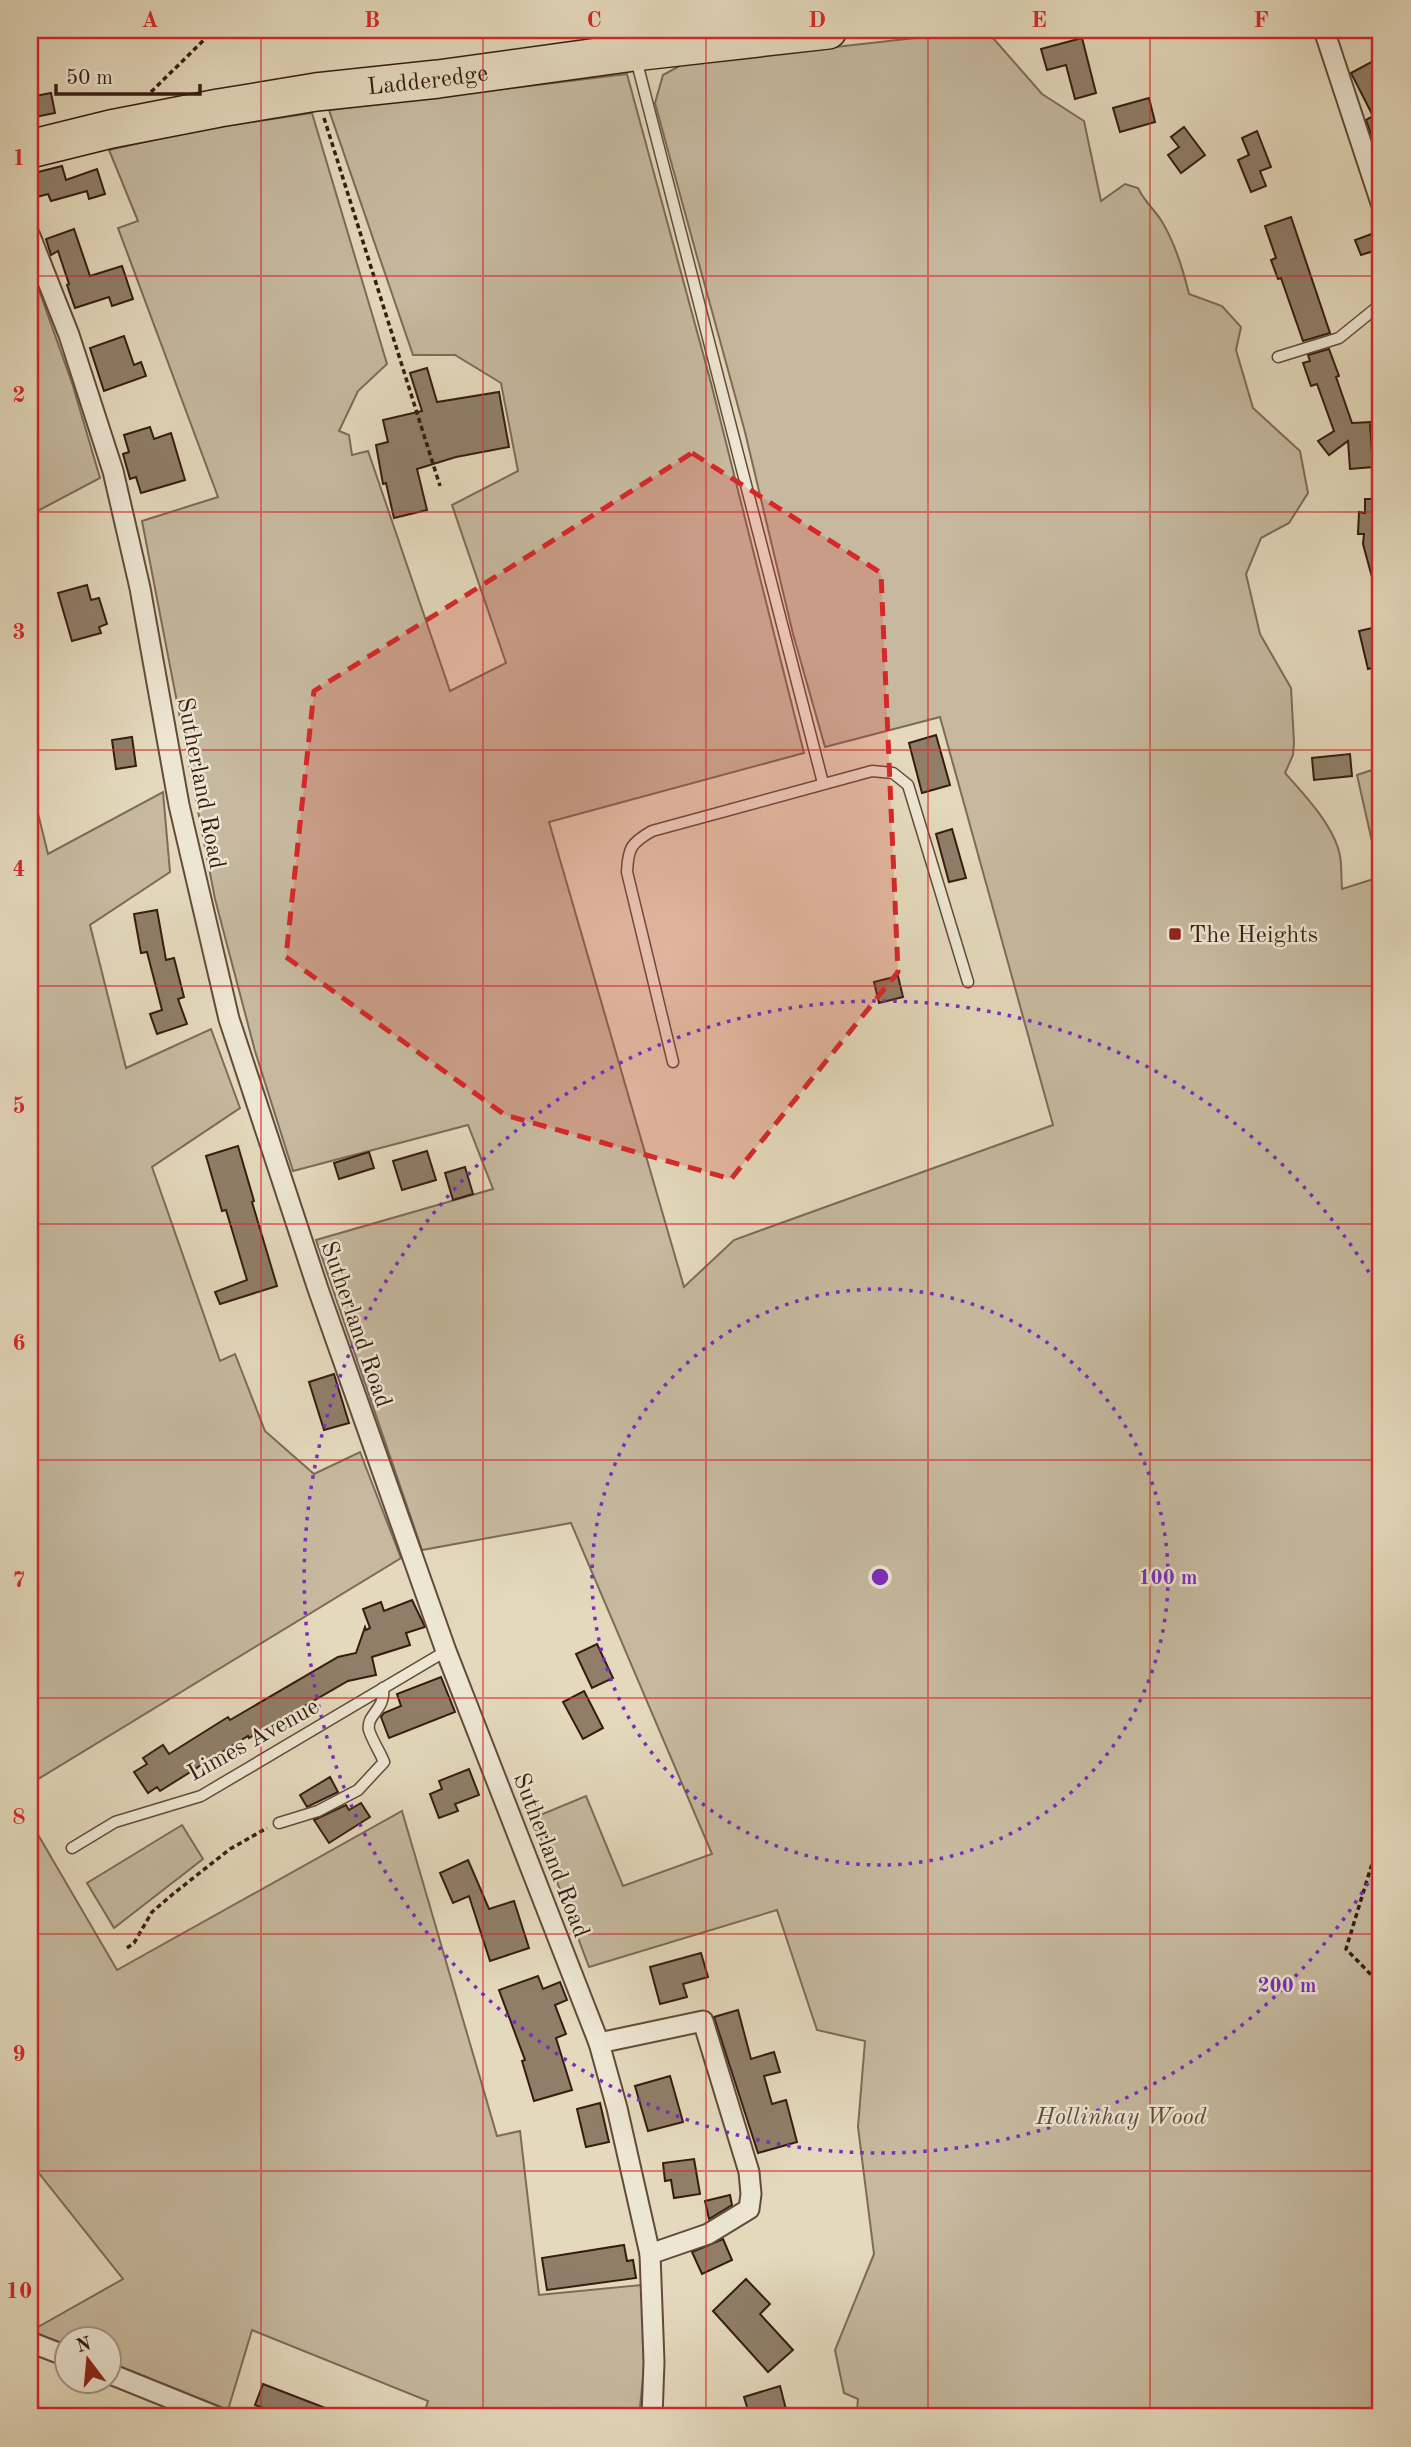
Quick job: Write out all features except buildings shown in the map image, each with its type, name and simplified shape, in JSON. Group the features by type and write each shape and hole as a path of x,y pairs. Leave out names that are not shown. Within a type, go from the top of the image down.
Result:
{"highway":[{"name":"Ladderedge","path":"30,149 111,129 219,108 316,92 438,79 621,45 828,30"}],"street":[{"path":"1324,30 1377,173 1381,203"},
{"name":"Sutherland Road","path":"30,236 69,335 113,471 140,588 179,805 229,1019 318,1289 446,1651 599,2043 617,2108 650,2254 654,2361 652,2417"},
{"path":"599,2043 703,2021 749,2172 749,2209 708,2234 650,2254"},
{"path":"30,2342 52,2351"},
{"path":"122,2380 188,2411 217,2417"}],"lane":[{"path":"621,45 823,783"},
{"path":"1278,358 1339,338 1381,304"},
{"path":"673,1062 628,872 628,854 636,839 652,831 823,783 872,771 893,773 908,785 968,982"},
{"name":"Limes Avenue","path":"72,1848 115,1822 201,1796 446,1651"},
{"path":"279,1823 318,1811 358,1790 383,1762 369,1732 369,1721 384,1702 383,1688"}],"path":[{"path":"150,92 214,30"},
{"path":"316,92 440,486"},
{"path":"127,1948 134,1942 152,1912 173,1894 230,1849 279,1823"},
{"path":"1381,1850 1371,1867 1346,1950 1381,1985"}],"highlighted area":[{"path":"692,453 881,573 898,972 731,1179 505,1115 286,957 314,691"}],"green space":[{"name":"Hollinhay Wood","path":"986,30 1042,94 1084,121 1101,201 1125,184 1138,188 1170,237 1189,294 1222,306 1241,327 1236,350 1253,408 1300,451 1308,493 1289,523 1261,538 1246,574 1260,634 1291,688 1294,743 1293,755 1285,773 1318,812 1332,834 1340,856 1342,889 1380,877 1357,775 1381,767 1381,2417 887,2417 857,2410 858,2399 844,2393 835,2350 874,2254 858,2127 865,2041 817,2030 777,1910 589,1967 533,1818 586,1796 623,1886 712,1854 571,1523 422,1550 316,1240 493,1189 468,1125 293,1171 255,1051 215,899 142,521 218,497 118,228 138,221 109,150 198,130 312,113 387,364 358,391 339,431 349,435 352,455 368,451 450,691 506,663 452,505 518,471 501,383 455,355 413,355 329,110 627,74 711,383 804,753 549,822 684,1287 734,1240 1053,1125 940,717 825,747 793,634 745,432 655,103 663,75 683,64"},
{"path":"39,290 73,386 100,478 30,515 30,294"},
{"path":"30,781 48,854 163,792 170,872 90,925 126,1068 211,1029 240,1108 152,1167 220,1361 235,1354 265,1431 314,1474 360,1452 401,1558 30,1784"},
{"path":"402,1811 497,2136 520,2131 539,2295 641,2285 646,2349 639,2417 423,2417 428,2401 252,2330 228,2410 122,2367 122,2324 52,2324 52,2339 31,2331 123,2279 30,2162 30,1821 117,1970"},
{"path":"182,1825 203,1859 114,1928 87,1883"}],"place":[{"name":"The Heights","path":"1175,934"}]}
